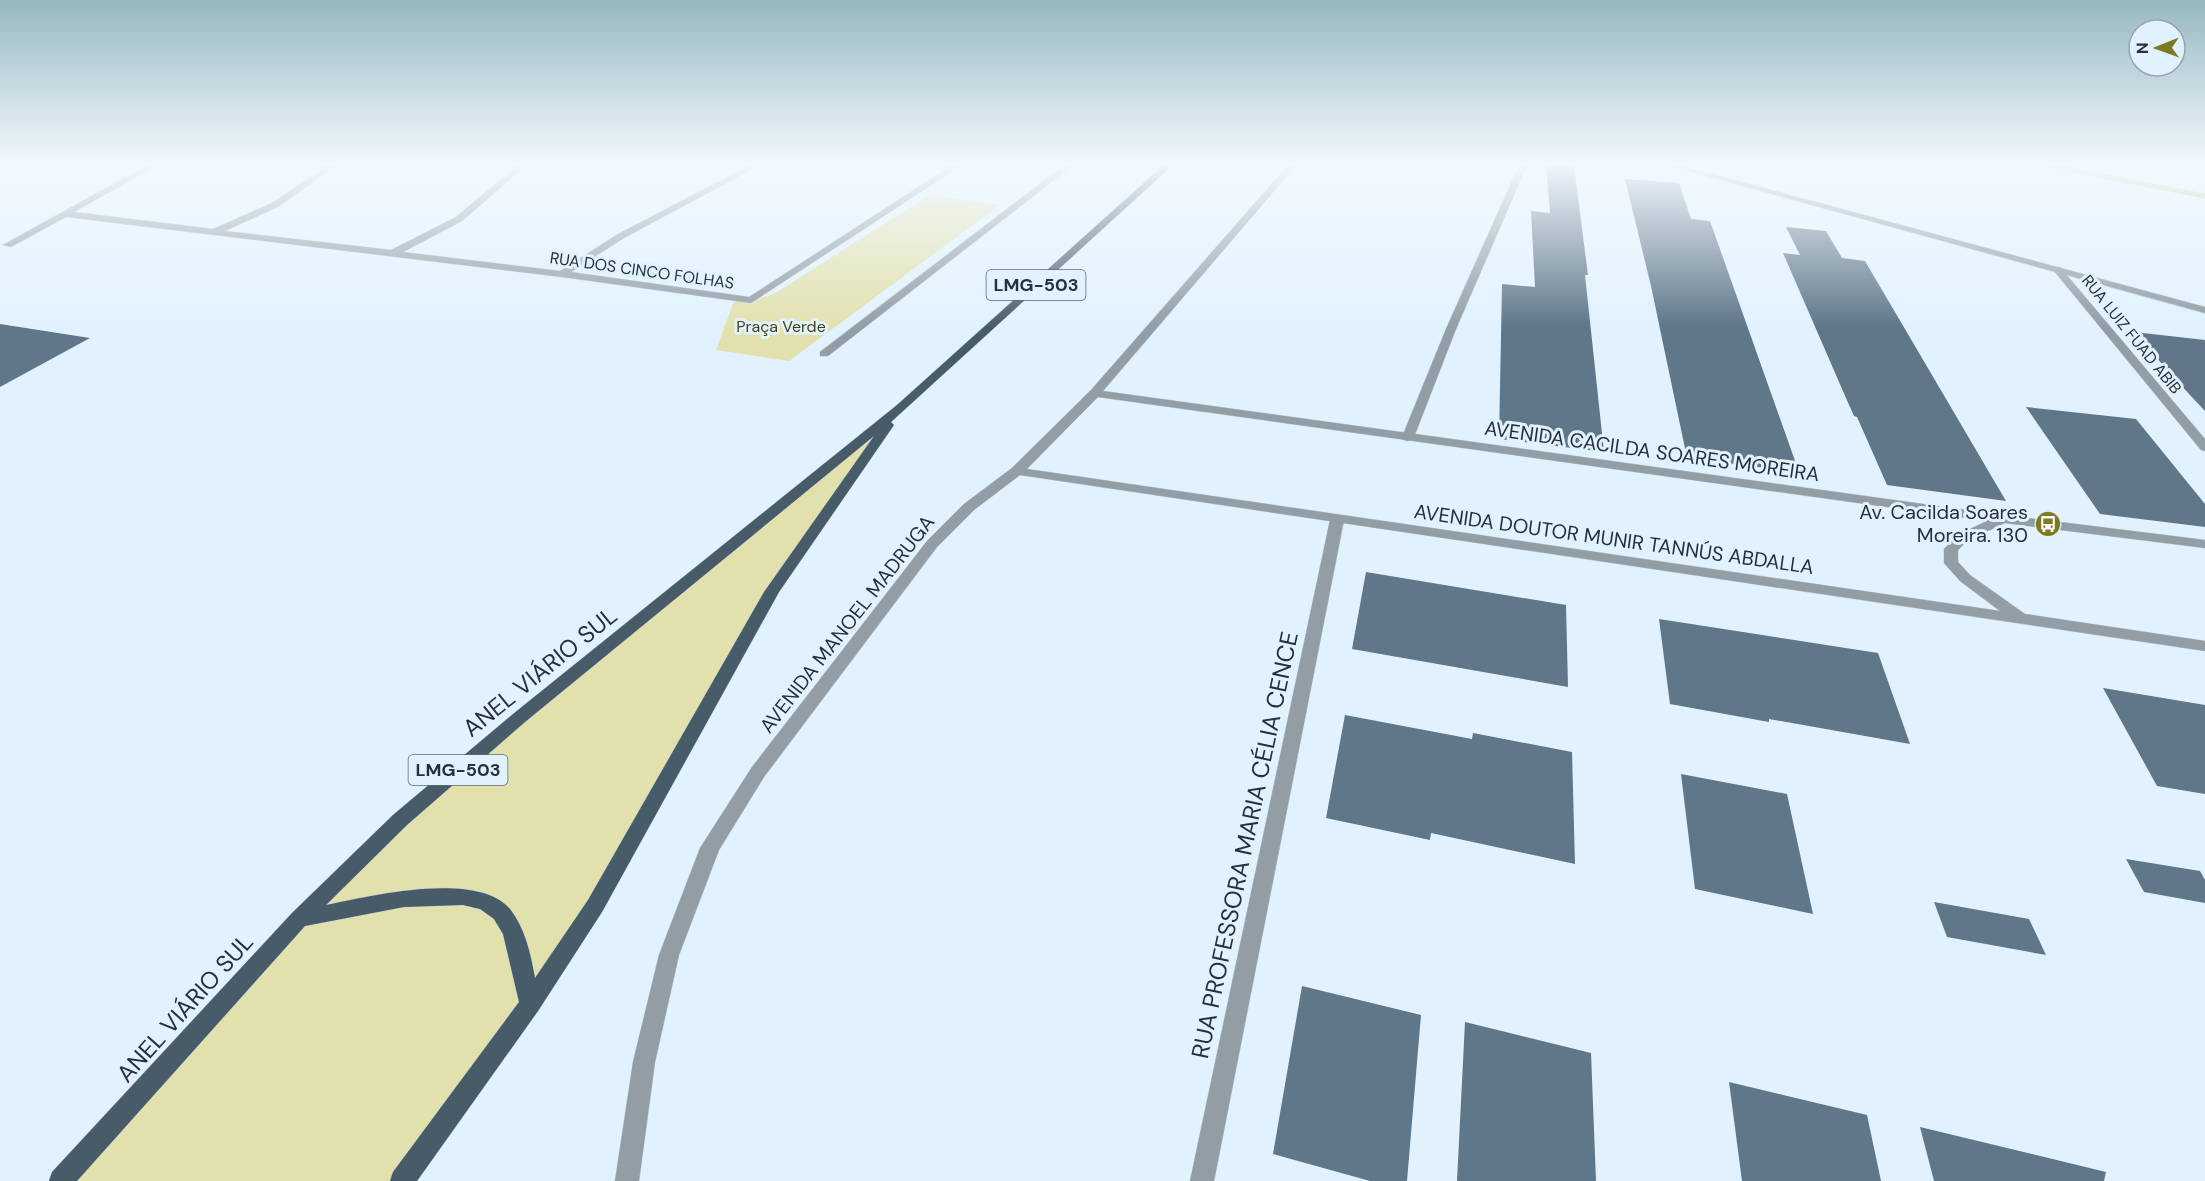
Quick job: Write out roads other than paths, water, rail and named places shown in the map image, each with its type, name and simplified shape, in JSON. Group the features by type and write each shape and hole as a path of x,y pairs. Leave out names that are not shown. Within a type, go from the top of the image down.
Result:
{"main road":[{"name":"ANEL VIÁRIO SUL","path":"61,1181 299,919 400,820 511,725 901,408 1111,218"},
{"name":"ANEL VIÁRIO SUL","path":"402,1181 530,1004 595,906 772,592 901,408"},
{"path":"299,919 401,899 443,895 476,898 500,910 515,934 530,1004"}],"street":[{"path":"8,245 57,218"},
{"name":"RUA DOS CINCO FOLHAS","path":"99,218 562,274 751,300 877,218"},
{"path":"214,232 245,218"},
{"path":"393,253 460,218"},
{"path":"562,274 621,236 655,218"},
{"path":"824,354 1000,218"},
{"name":"AVENIDA MANOEL MADRUGA","path":"627,1181 644,1062 669,955 711,848 758,772 932,544 969,507 1017,471 1095,393 1246,218"},
{"path":"1408,437 1451,329 1500,218"},
{"path":"1868,218 2205,310"},
{"name":"RUA LUIZ FUAD ABIB","path":"2057,269 2205,447"},
{"name":"AVENIDA CACILDA SOARES MOREIRA","path":"1095,393 2003,519 2205,544"},
{"name":"AVENIDA DOUTOR MUNIR TANNÚS ABDALLA","path":"1017,471 1337,520 2205,646"},
{"path":"2003,519 1962,538 1951,549 1951,563 1965,578 2023,621"},
{"name":"RUA PROFESSORA MARIA CÉLIA CENCE","path":"1202,1181 1337,520"}],"place":[{"name":"Av. Cacilda Soares Moreira. 130","path":"2048,524"}],"park label":[{"name":"Praça Verde","path":"781,326"}]}
